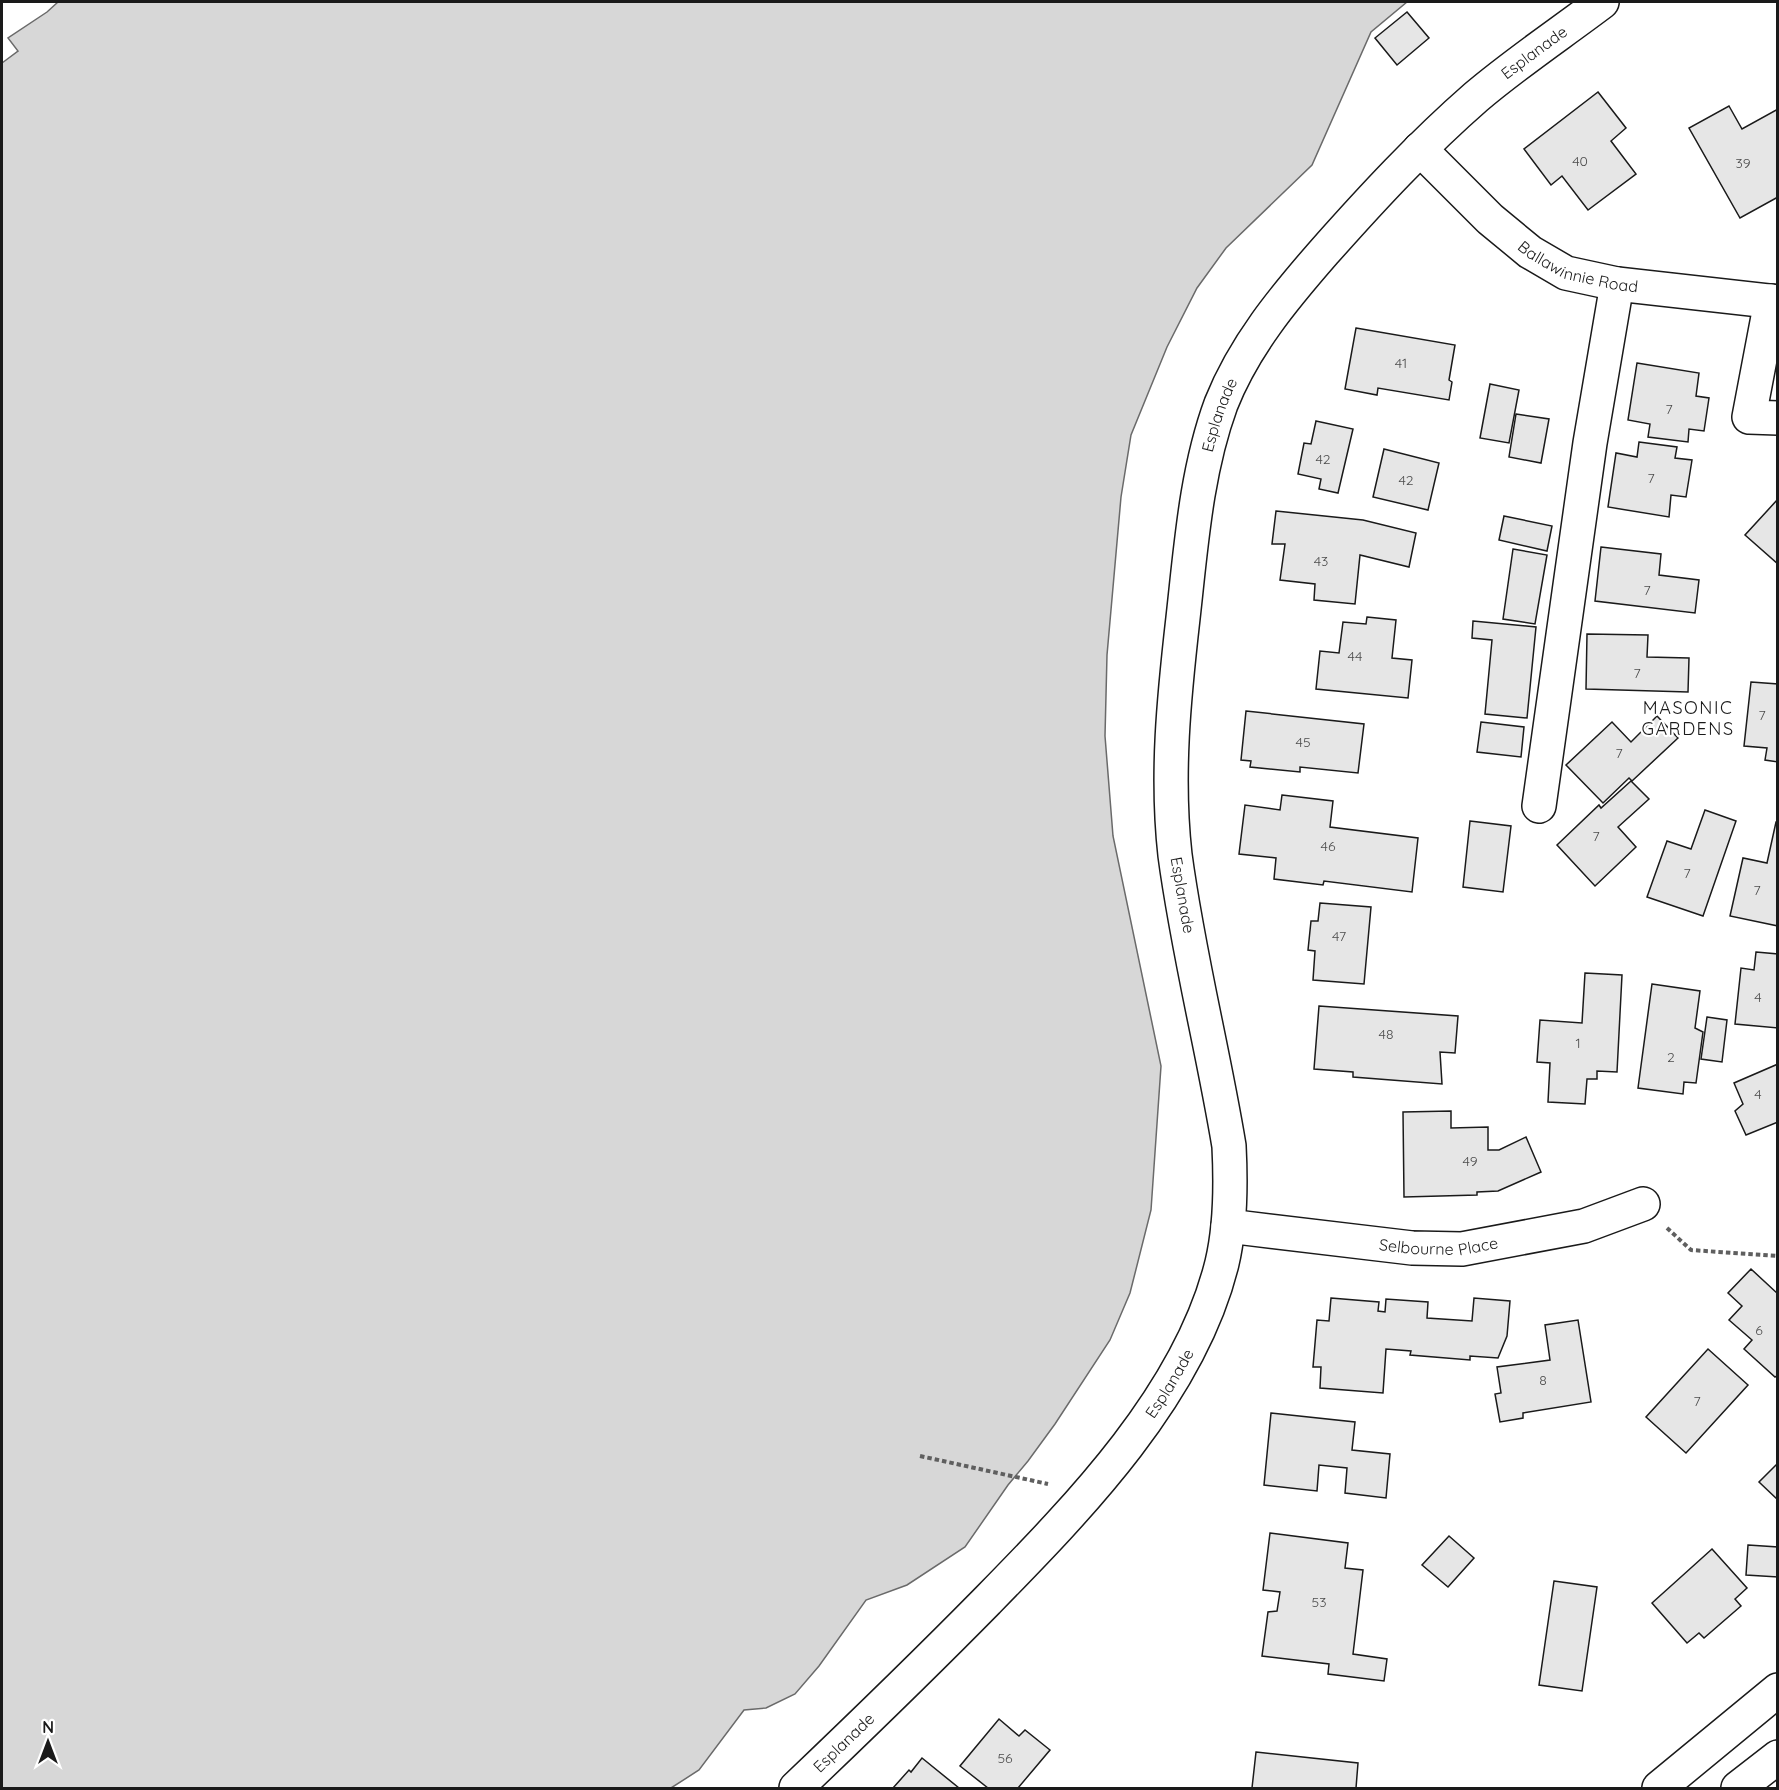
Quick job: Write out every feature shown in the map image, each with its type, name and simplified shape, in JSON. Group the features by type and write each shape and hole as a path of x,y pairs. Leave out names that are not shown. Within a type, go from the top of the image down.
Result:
{"street":[{"name":"Esplanade","path":"796,1788 912,1677 1041,1546 1107,1470 1171,1383 1211,1298 1222,1262 1228,1226 1231,1185 1229,1146 1175,854 1171,758 1173,707 1199,493 1209,443 1221,406 1247,350 1297,283 1375,195 1420,149 1479,95 1602,2"},
{"name":"Ballawinnie Road","path":"1420,149 1490,219 1530,252 1566,273 1617,284 1774,302"},
{"path":"1539,806 1590,443 1617,284"},
{"path":"1774,302 1749,417 1778,418"},
{"name":"Selbourne Place","path":"1228,1226 1412,1248 1462,1249 1584,1226 1643,1204"},
{"path":"1659,1788 1778,1690"},
{"path":"1738,1788 1778,1756"}],"path":[{"path":"1643,1204 1691,1250 1778,1256"},
{"path":"920,1456 1030,1480"}],"shaded area":[{"path":"58,2 1407,2 1371,32 1312,165 1226,248 1197,288 1167,347 1131,435 1121,497 1107,655 1105,736 1113,836 1161,1066 1151,1210 1130,1293 1110,1340 1055,1424 1008,1485 965,1547 907,1585 866,1600 819,1666 795,1694 766,1708 744,1710 699,1770 671,1788 2,1788 2,63 18,51 8,38"}],"building":[{"path":"1407,12 1429,38 1397,65 1375,38"},
{"path":"1598,92 1626,128 1611,141 1636,174 1588,210 1562,176 1551,185 1524,149"},
{"path":"1729,106 1742,129 1778,109 1778,197 1740,218 1689,128"},
{"path":"1356,328 1455,345 1449,380 1452,382 1449,400 1378,388 1377,395 1345,389"},
{"path":"1637,363 1699,373 1696,396 1709,398 1704,431 1689,429 1688,442 1648,437 1650,424 1628,420"},
{"path":"1490,384 1519,390 1509,443 1480,438"},
{"path":"1516,414 1549,419 1541,463 1509,457"},
{"path":"1316,421 1353,429 1338,493 1319,489 1321,479 1298,474 1304,443 1311,444"},
{"path":"1639,442 1677,447 1675,458 1692,460 1686,497 1671,495 1669,517 1608,507 1616,453 1637,457"},
{"path":"1384,449 1439,463 1428,510 1373,497"},
{"path":"1778,499 1778,564 1745,535"},
{"path":"1276,511 1363,520 1416,533 1409,567 1360,555 1355,604 1314,600 1315,584 1280,580 1285,544 1272,544"},
{"path":"1504,516 1552,526 1547,551 1499,540"},
{"path":"1601,547 1661,554 1659,575 1699,580 1695,613 1595,601"},
{"path":"1513,549 1547,555 1535,624 1503,619"},
{"path":"1367,617 1396,620 1392,658 1412,660 1408,698 1316,689 1320,651 1339,653 1343,622 1366,624"},
{"path":"1473,621 1536,627 1527,718 1485,714 1492,640 1472,638"},
{"path":"1587,634 1648,635 1647,657 1689,658 1688,692 1586,689"},
{"path":"1751,682 1778,684 1778,762 1765,760 1767,748 1744,746"},
{"path":"1246,711 1364,724 1358,773 1300,767 1300,772 1250,767 1251,761 1241,760"},
{"path":"1657,716 1678,738 1632,781 1629,778 1603,803 1566,765 1612,722 1631,742"},
{"path":"1481,722 1524,727 1521,757 1477,752"},
{"path":"1631,781 1649,799 1618,827 1636,847 1595,886 1557,845 1599,805 1601,808"},
{"path":"1282,795 1333,801 1330,827 1418,838 1412,892 1324,881 1323,885 1274,879 1276,858 1239,854 1245,805 1280,810"},
{"path":"1705,810 1736,821 1703,916 1647,897 1667,841 1691,849"},
{"path":"1470,821 1511,826 1503,892 1463,887"},
{"path":"1776,822 1778,822 1778,926 1730,916 1743,858 1767,863"},
{"path":"1320,903 1371,907 1364,984 1313,980 1315,951 1308,950 1311,921 1318,921"},
{"path":"1756,952 1778,954 1778,1028 1735,1024 1741,968 1754,970"},
{"path":"1585,973 1622,975 1617,1072 1597,1071 1597,1079 1587,1079 1585,1104 1548,1102 1550,1063 1537,1062 1540,1020 1582,1023"},
{"path":"1652,984 1700,991 1695,1028 1703,1032 1696,1083 1684,1082 1683,1094 1638,1088"},
{"path":"1319,1006 1458,1016 1455,1053 1440,1052 1442,1084 1353,1077 1353,1072 1314,1069"},
{"path":"1707,1017 1727,1020 1722,1062 1701,1059"},
{"path":"1778,1064 1778,1122 1746,1135 1735,1111 1743,1104 1734,1083"},
{"path":"1451,1111 1451,1128 1488,1127 1488,1150 1499,1150 1526,1137 1541,1172 1498,1191 1477,1192 1477,1195 1404,1197 1403,1112"},
{"path":"1751,1269 1778,1294 1778,1375 1775,1377 1744,1349 1752,1340 1729,1320 1742,1306 1728,1293"},
{"path":"1331,1298 1379,1302 1378,1311 1385,1312 1386,1299 1428,1302 1427,1318 1472,1321 1474,1298 1510,1301 1507,1336 1498,1358 1470,1356 1470,1360 1410,1355 1411,1351 1386,1349 1383,1393 1320,1388 1321,1367 1313,1367 1317,1320 1329,1321"},
{"path":"1578,1320 1591,1402 1523,1413 1523,1418 1500,1422 1495,1394 1501,1393 1497,1367 1550,1360 1545,1325"},
{"path":"1708,1349 1748,1385 1686,1453 1646,1417"},
{"path":"1271,1413 1355,1422 1352,1450 1390,1454 1386,1498 1345,1493 1347,1468 1319,1465 1317,1491 1264,1485"},
{"path":"1778,1463 1778,1500 1759,1482"},
{"path":"1270,1533 1348,1543 1345,1568 1363,1570 1353,1654 1387,1659 1384,1681 1328,1674 1329,1664 1262,1656 1268,1612 1277,1611 1280,1592 1263,1590"},
{"path":"1449,1536 1474,1558 1448,1587 1422,1565"},
{"path":"1748,1545 1778,1547 1778,1577 1746,1575"},
{"path":"1712,1549 1747,1588 1735,1599 1741,1606 1704,1638 1699,1633 1687,1643 1652,1603"},
{"path":"1554,1581 1597,1587 1582,1691 1539,1685"},
{"path":"999,1719 1019,1736 1025,1730 1050,1750 1018,1788 988,1788 960,1766"},
{"path":"1256,1752 1358,1763 1356,1788 1252,1788"},
{"path":"922,1758 959,1788 893,1788 909,1770 911,1772"}],"district":[{"name":"MASONIC GARDENS","path":"1688,717"}]}
